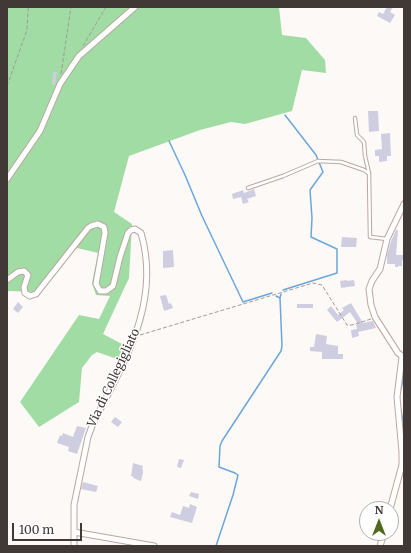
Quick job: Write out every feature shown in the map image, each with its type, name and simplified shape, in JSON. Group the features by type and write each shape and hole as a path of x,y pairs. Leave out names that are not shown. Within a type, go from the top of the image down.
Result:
{"street":[{"path":"7,179 40,131 60,84 78,56 135,7"},
{"path":"392,501 402,465 396,397 403,357 398,353 375,317 371,305 369,290 372,281 380,269 387,239 404,204"},
{"name":"Via di Collegigliato","path":"7,280 18,272 24,271 28,275 24,288 25,293 30,296 34,295 51,276 88,228 98,224 104,227 106,232 96,284 103,292 108,291 114,283 120,257 128,233 132,229 141,233 147,262 141,314 135,337 88,436 74,505 74,546"},
{"path":"74,532 154,546"}],"lane":[{"path":"356,118 357,135 364,142 365,156 369,173 370,237 387,239"},
{"path":"248,188 284,176 318,162 340,162 369,173"}],"path":[{"path":"7,86 27,30 29,7"},
{"path":"60,84 71,7"},
{"path":"78,56 84,42 106,7"},
{"path":"135,337 313,283 322,285 347,325 356,324 375,317"}],"green space":[{"path":"7,7 279,7 282,35 306,38 325,60 326,73 302,70 292,111 245,124 231,122 200,130 129,156 114,212 132,224 129,278 103,334 122,344 124,352 120,360 97,352 92,355 82,368 79,402 39,427 20,402 79,315 99,319 110,296 96,295 92,283 98,253 77,248 35,292 9,291 7,293"}],"building":[{"path":"387,7 393,7 390,12 395,15 390,23 377,16 379,12 383,14"},
{"path":"53,72 57,72 55,85 52,85"},
{"path":"368,111 378,111 379,131 369,132"},
{"path":"390,133 391,156 387,156 387,161 379,162 379,156 375,156 375,150 382,149 381,134"},
{"path":"254,189 256,196 247,199 249,202 243,204 241,197 233,199 232,194 243,190 244,193"},
{"path":"396,230 398,230 396,255 404,255 402,266 398,267 395,267 395,264 387,264 387,255"},
{"path":"342,237 357,238 356,247 341,247"},
{"path":"173,250 174,267 163,268 163,251"},
{"path":"354,280 355,286 341,288 340,281"},
{"path":"166,295 169,304 171,303 173,308 164,311 160,296"},
{"path":"18,302 23,307 18,313 13,309"},
{"path":"351,303 363,323 373,321 376,328 358,332 359,336 352,338 351,330 357,329 356,325 358,324 350,312 337,322 327,310 331,306 338,315 344,310 342,308"},
{"path":"297,304 313,304 313,308 297,308"},
{"path":"316,334 327,336 326,344 338,346 338,354 343,354 343,359 322,359 322,352 310,351 310,347 314,347"},
{"path":"115,417 122,422 118,427 111,422"},
{"path":"77,426 86,428 77,454 68,451 69,447 57,443 60,435 62,436 63,433 73,437"},
{"path":"179,459 184,460 181,468 177,467"},
{"path":"133,463 143,466 141,481 131,476"},
{"path":"83,482 98,486 96,492 81,489"},
{"path":"191,492 199,494 198,499 189,496"},
{"path":"190,504 197,507 192,523 170,517 172,512 180,515 183,506 189,508"}],"waterway":[{"path":"283,290 337,273 337,249 311,237 312,218 310,190 323,172 316,155 285,115"},
{"path":"169,141 202,216 243,302 272,293"},
{"path":"404,275 404,283"},
{"path":"216,546 238,475 219,467 220,446 281,351 281,294"},
{"path":"276,296 280,298"},
{"path":"401,389 404,373"},
{"path":"401,410 404,428"}]}
